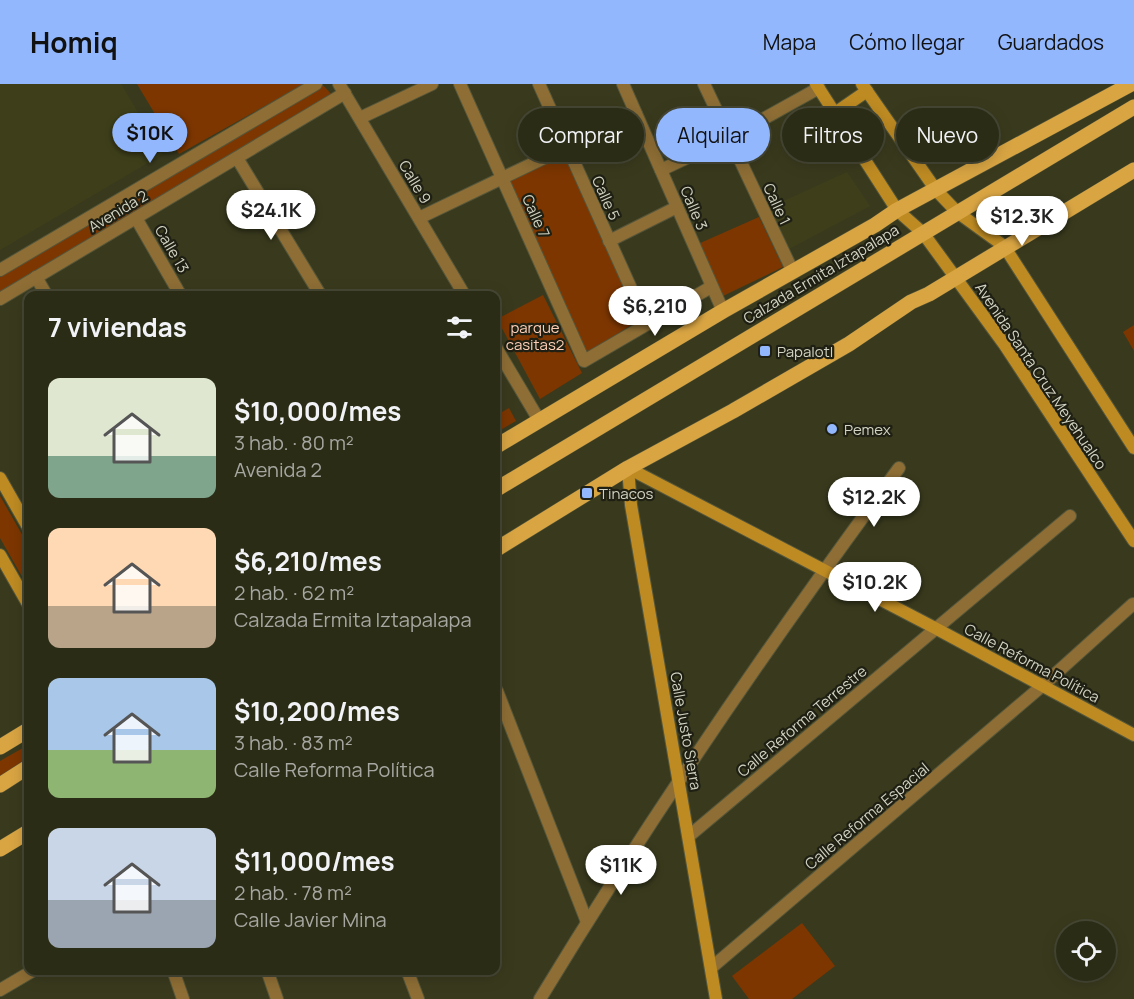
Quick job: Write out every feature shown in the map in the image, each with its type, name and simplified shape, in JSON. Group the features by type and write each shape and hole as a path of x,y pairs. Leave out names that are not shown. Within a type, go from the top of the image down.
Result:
{"main road":[{"name":"Calzada Ermita Iztapalapa","path":"500,444 897,210 1131,84"},
{"name":"Calzada Ermita Iztapalapa","path":"500,487 1134,107"},
{"path":"500,547 628,468 839,350 911,302 929,294 1004,246 1134,170"},
{"path":"0,747 24,732"},
{"path":"0,785 24,770"},
{"path":"0,849 24,834"}],"street":[{"name":"Avenida 2","path":"0,270 316,84"},
{"path":"360,118 432,84"},
{"name":"Calle 7","path":"460,84 584,361 647,324"},
{"name":"Calle 5","path":"539,84 550,108"},
{"name":"Calle 3","path":"622,84 633,108"},
{"name":"Calle 1","path":"704,84 715,108"},
{"path":"770,114 818,86"},
{"name":"Avenida Santa Cruz Meyehualco","path":"818,86 832,108"},
{"path":"841,108 864,88 936,190 957,212 1004,246 1134,448"},
{"name":"Avenida 2","path":"0,299 237,158 342,89"},
{"name":"Calle 9","path":"342,89 462,291"},
{"name":"Calle 3","path":"644,132 723,311"},
{"path":"237,158 318,291"},
{"path":"419,218 536,162"},
{"name":"Calle 5","path":"574,162 647,324"},
{"path":"661,170 678,162"},
{"name":"Calle 1","path":"740,162 793,272"},
{"name":"Avenida Santa Cruz Meyehualco","path":"866,162 897,210 923,233 956,276 1004,344 1134,541"},
{"path":"609,241 677,207"},
{"name":"Calle 13","path":"136,218 178,291"},
{"path":"36,277 44,291"},
{"path":"647,324 711,287"},
{"path":"500,354 539,420"},
{"name":"Calle Reforma Política","path":"628,468 1134,735"},
{"name":"Calle Justo Sierra","path":"628,468 631,505 716,999"},
{"path":"540,999 679,778 824,570 899,468"},
{"path":"0,478 24,520"},
{"name":"Calle Reforma Terrestre","path":"689,836 1070,516"},
{"path":"0,555 24,597"},
{"name":"Calle Reforma Espacial","path":"711,968 1042,686 1133,604"},
{"path":"500,699 587,922"},
{"path":"0,990 26,975"},
{"path":"175,975 183,999"},
{"path":"269,975 277,999"},
{"path":"409,975 418,999"}],"shaded area":[{"path":"0,84 121,84 163,154 0,250"},
{"path":"847,172 870,206 789,249 766,209"}],"green space":[{"path":"137,84 304,84 179,154"},
{"path":"322,84 333,96 0,293 0,277"},
{"path":"544,162 570,162 641,319 585,354 509,179"},
{"path":"759,217 783,267 723,296 698,244"},
{"name":"parque casitas2","path":"543,295 582,373 540,399 500,325 500,317"},
{"path":"1134,325 1134,351 1123,332"},
{"path":"509,408 516,421 500,430 500,413"},
{"path":"0,496 24,538 24,580 0,538"},
{"path":"24,747 24,761 0,776 0,761"},
{"path":"802,923 835,966 792,999 749,999 732,976"}],"place":[{"name":"Papalotl","path":"765,351"},
{"name":"Pemex","path":"832,429"},
{"name":"Tinacos","path":"587,493"}]}
